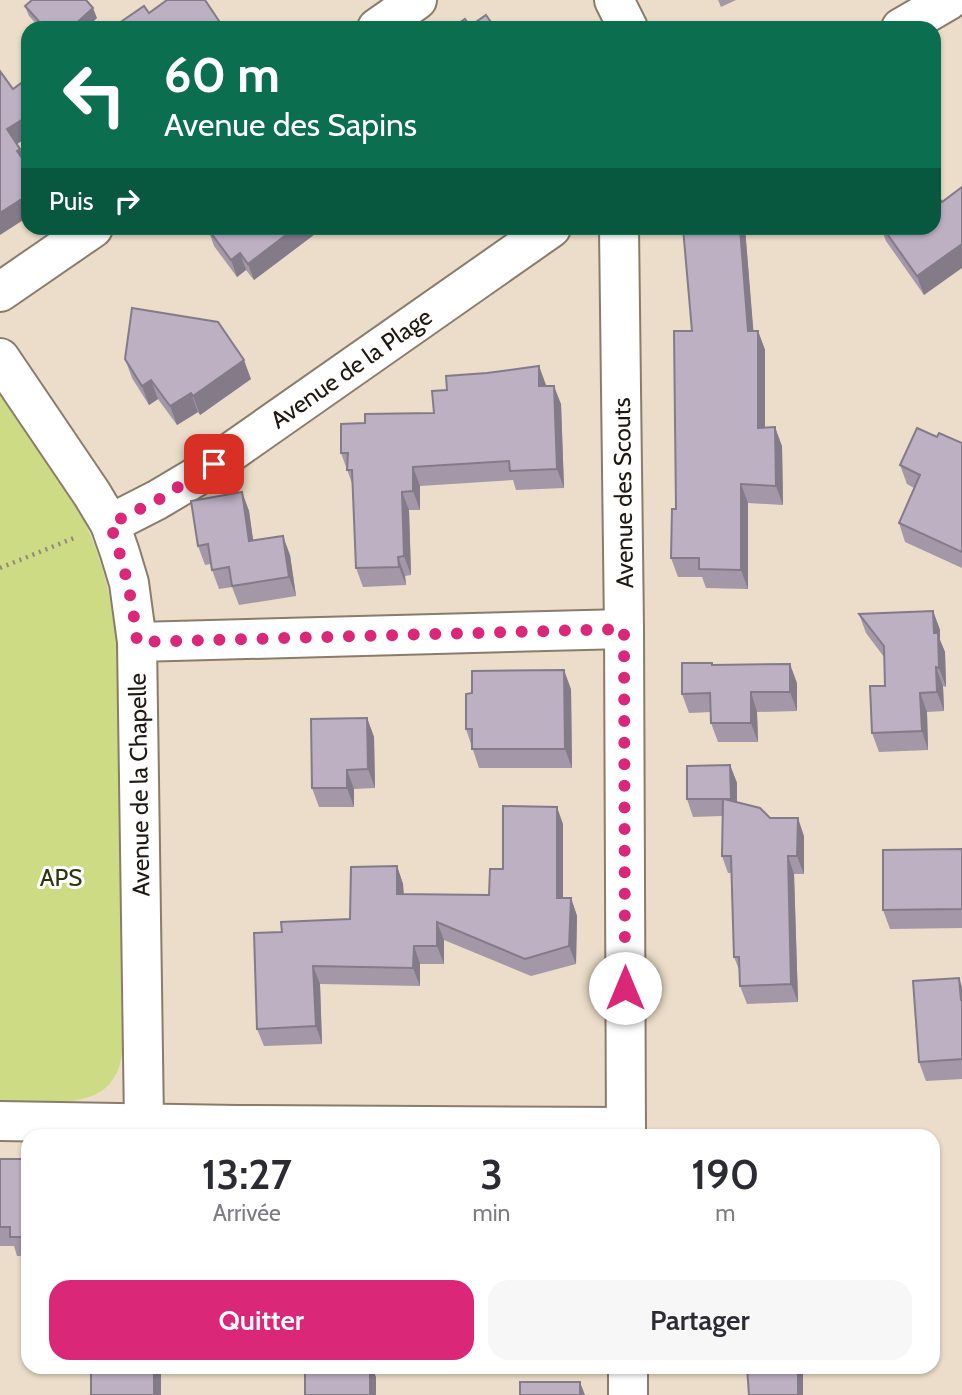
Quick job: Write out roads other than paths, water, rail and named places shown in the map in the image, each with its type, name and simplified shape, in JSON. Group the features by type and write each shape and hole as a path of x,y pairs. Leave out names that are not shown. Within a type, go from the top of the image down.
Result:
{"street":[{"path":"387,21 417,0"},
{"path":"614,0 624,21"},
{"path":"913,21 949,0"},
{"path":"0,292 83,235"},
{"name":"Avenue de la Plage","path":"110,524 194,478 541,235"},
{"name":"Avenue des Scouts","path":"620,235 626,1129"},
{"name":"Avenue de la Chapelle","path":"0,358 110,524 129,583 137,642 144,1124"},
{"path":"137,642 624,629"},
{"path":"0,1121 488,1129"},
{"path":"628,1374 628,1395"}],"park label":[{"name":"APS","path":"61,877"}]}
